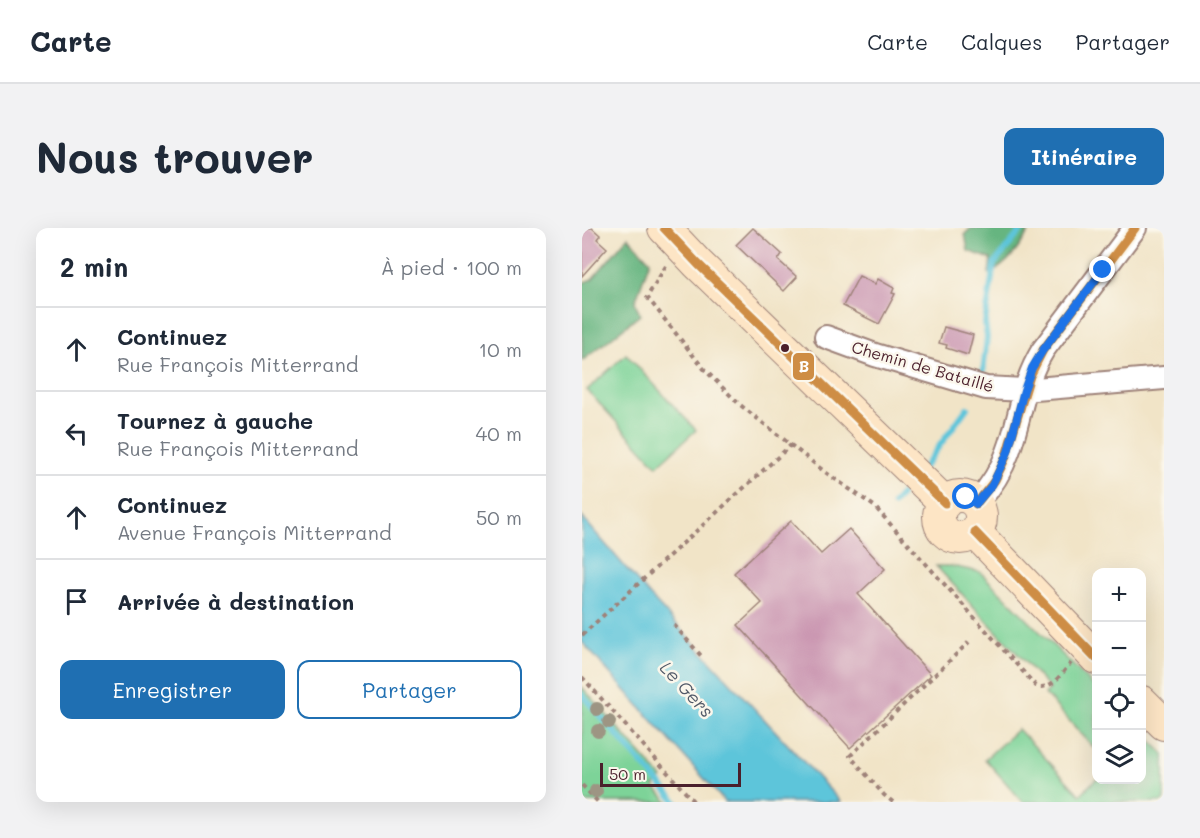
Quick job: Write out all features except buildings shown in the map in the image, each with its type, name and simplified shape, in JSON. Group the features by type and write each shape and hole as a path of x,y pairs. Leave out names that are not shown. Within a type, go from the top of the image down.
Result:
{"street":[{"path":"664,228 706,273 945,503 939,514 939,521 945,532 957,538 963,538 976,518 1008,452 1032,368 1043,350 1135,228"},
{"name":"Chemin de Bataillé","path":"826,337 875,355 986,388 1024,390 1164,378"},
{"path":"976,518 1091,653"},
{"path":"1146,706 1164,724"}],"path":[{"path":"667,264 647,297 717,383 825,472 874,506 1036,686 1048,687 1091,653"},
{"path":"582,635 791,445"},
{"path":"674,625 703,658"},
{"path":"893,802 850,756 969,642"},
{"path":"582,677 694,802"},
{"path":"582,785 598,802"}],"green space":[{"path":"971,228 1031,228 1008,260 989,273 991,259 968,251 965,234"},
{"path":"628,237 650,261 635,302 640,315 582,361 582,283 592,279"},
{"path":"626,354 696,430 657,466 587,390"},
{"path":"936,566 951,566 980,572 1092,684 1092,746 1045,694 1050,689"},
{"path":"582,687 662,778 654,786 668,802 582,802"},
{"path":"1018,729 1080,795 1092,783 1146,784 1146,736 1164,754 1164,800 1162,802 1023,802 985,759"}],"water":[{"name":"Le Gers","path":"582,517 652,598 841,802 725,802 582,642"}],"waterway":[{"path":"983,373 987,337 985,323 994,264 1023,228"},
{"path":"924,467 967,408"},
{"path":"893,504 901,495"},
{"path":"582,695 676,802"}],"transit line":[{"name":"B","path":"664,228 698,264 945,503"},
{"name":"B","path":"976,504 995,480 1005,459 1030,376 1043,350 1135,228"},
{"name":"B","path":"975,532 1092,654"}],"route":[{"path":"966,497 976,504 992,485 1008,452 1032,368 1103,270"}]}
